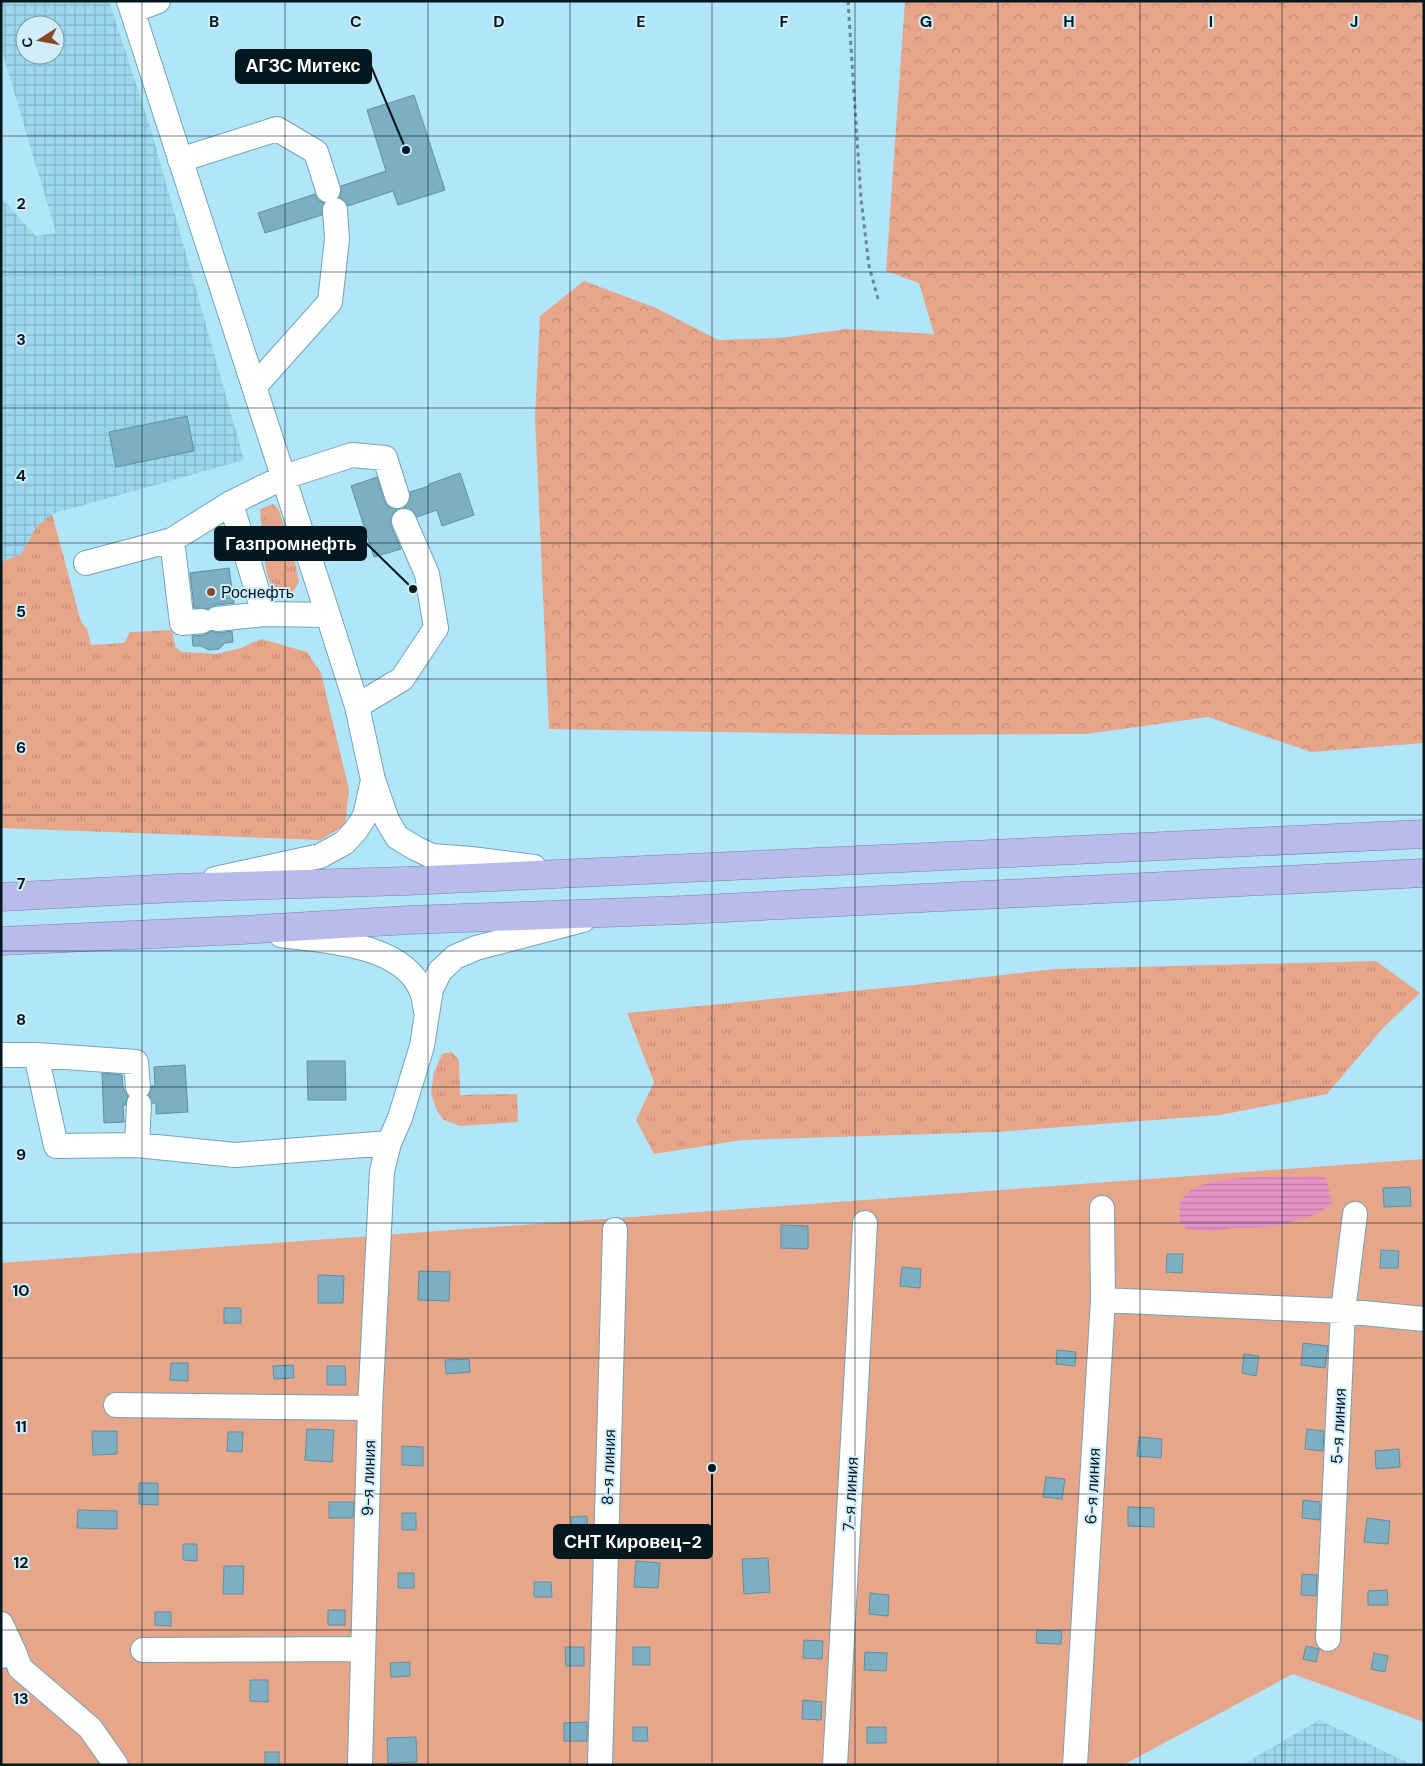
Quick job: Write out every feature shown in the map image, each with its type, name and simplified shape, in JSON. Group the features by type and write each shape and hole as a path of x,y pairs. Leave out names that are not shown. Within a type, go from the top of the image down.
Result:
{"highway":[{"path":"1,897 175,888 406,881 1424,834"},
{"path":"1,941 409,920 684,910 1424,873"}],"street":[{"path":"158,1 130,6 357,706 373,780 387,820 398,837 432,856 575,872"},
{"path":"180,160 278,129 316,152 331,200 337,239 330,302 254,387"},
{"path":"86,563 172,540 231,503 284,477 352,455 385,458 396,496"},
{"path":"231,503 264,614"},
{"path":"357,706 402,679 436,628 427,574 404,521"},
{"path":"172,540 182,623 264,614 328,615"},
{"path":"175,888 320,856 344,843 365,816 373,780"},
{"name":"9-я линия","path":"360,1765 370,1408 382,1171 389,1143 400,1118 422,1046 428,1020 431,989 440,971 455,957 476,948 612,912"},
{"path":"242,930 360,947 388,956 402,966 422,991 428,1020"},
{"path":"1,1055 36,1055 136,1062 138,1096 137,1145"},
{"path":"36,1055 56,1146 137,1145 235,1155 389,1143"},
{"name":"6-я линия","path":"1075,1765 1103,1300 1102,1208"},
{"name":"5-я линия","path":"1328,1639 1343,1311 1355,1214"},
{"name":"7-я линия","path":"835,1765 865,1223"},
{"name":"8-я линия","path":"600,1765 615,1230"},
{"path":"1103,1300 1343,1311 1424,1319"},
{"path":"116,1405 370,1408"},
{"path":"1,1624 8,1654 20,1668 90,1728 116,1765"},
{"path":"143,1650 363,1648"}],"path":[{"path":"848,1 861,199 869,266 878,299"}],"shaded area":[{"path":"1,1 109,1 151,130 244,460 52,514 37,526 21,554 1,562 1,198 36,236 56,233 1,48"},
{"path":"1316,1176 1326,1178 1332,1204 1316,1214 1283,1225 1213,1231 1189,1230 1180,1223 1180,1204 1186,1194 1197,1187 1229,1179"},
{"path":"1319,1720 1413,1765 1242,1765"}],"green space":[{"path":"905,1 1424,1 1424,743 1311,752 1208,717 1086,734 885,735 549,729 535,417 540,316 584,281 656,308 718,340 780,338 847,329 934,334 919,283 886,271"},
{"path":"273,504 279,510 293,553 299,582 291,595 279,598 273,591 266,569 260,509"},
{"path":"52,514 81,622 87,629 91,645 124,643 130,632 172,630 175,647 182,652 217,654 241,648 261,639 307,652 321,673 349,790 345,825 320,840 1,828 1,562 21,554 37,526"},
{"path":"1376,961 1420,993 1384,1027 1327,1094 1220,1115 997,1132 742,1140 654,1154 636,1120 654,1082 627,1013 1056,969"},
{"path":"452,1052 459,1060 460,1095 517,1094 518,1122 460,1126 444,1120 437,1111 431,1094 434,1072 442,1054"},
{"path":"1424,1159 1424,1722 1293,1674 1123,1765 1,1765 1,1263"}],"building":[{"path":"414,95 445,190 398,205 393,191 348,206 339,197 341,186 386,171 367,110"},
{"path":"315,194 318,200 324,203 322,215 265,233 258,213"},
{"path":"187,416 194,451 116,467 109,432"},
{"path":"460,473 474,515 442,526 437,510 417,517 412,510 404,508 410,499 410,492"},
{"path":"377,477 387,506 397,509 390,520 401,549 374,557 351,486"},
{"path":"229,568 234,603 216,605 208,609 194,608 190,573"},
{"path":"211,631 218,633 232,631 233,642 225,643 219,649 209,650 201,646 193,646 192,636 204,635"},
{"path":"307,1061 345,1061 346,1100 308,1100"},
{"path":"185,1065 188,1112 156,1114 156,1103 152,1103 149,1095 152,1086 155,1086 154,1067"},
{"path":"102,1073 122,1075 123,1088 128,1096 125,1105 123,1105 124,1122 104,1123"},
{"path":"1410,1187 1411,1206 1384,1207 1383,1188"},
{"path":"781,1225 808,1226 808,1249 781,1248"},
{"path":"1381,1250 1399,1251 1398,1268 1380,1268"},
{"path":"1167,1254 1183,1254 1182,1273 1166,1272"},
{"path":"902,1267 921,1269 920,1288 900,1286"},
{"path":"419,1271 450,1272 449,1301 418,1300"},
{"path":"318,1275 344,1276 343,1303 318,1303"},
{"path":"224,1308 241,1308 241,1323 224,1323"},
{"path":"1303,1343 1328,1346 1325,1368 1301,1365"},
{"path":"1057,1350 1076,1352 1075,1366 1056,1364"},
{"path":"1244,1354 1259,1356 1256,1376 1242,1373"},
{"path":"469,1359 470,1372 446,1374 445,1360"},
{"path":"171,1363 188,1363 188,1381 170,1380"},
{"path":"293,1365 294,1378 274,1379 273,1366"},
{"path":"327,1366 345,1366 346,1385 327,1385"},
{"path":"307,1429 334,1430 332,1462 305,1460"},
{"path":"1307,1429 1324,1431 1323,1451 1305,1449"},
{"path":"92,1431 117,1431 117,1454 93,1455"},
{"path":"228,1432 243,1432 242,1452 227,1451"},
{"path":"1139,1437 1162,1439 1161,1458 1137,1456"},
{"path":"402,1446 423,1447 423,1466 402,1465"},
{"path":"1399,1449 1400,1467 1376,1469 1375,1451"},
{"path":"1046,1477 1065,1479 1062,1499 1043,1497"},
{"path":"139,1483 158,1483 158,1505 139,1504"},
{"path":"1303,1500 1320,1502 1320,1520 1302,1518"},
{"path":"329,1502 354,1502 353,1518 329,1518"},
{"path":"1128,1507 1154,1508 1154,1527 1128,1526"},
{"path":"78,1510 117,1511 117,1529 77,1528"},
{"path":"402,1513 416,1513 416,1530 402,1530"},
{"path":"587,1516 588,1532 572,1533 571,1517"},
{"path":"1367,1518 1390,1521 1388,1544 1364,1542"},
{"path":"183,1544 197,1544 197,1561 183,1560"},
{"path":"768,1558 770,1592 744,1594 742,1559"},
{"path":"636,1561 660,1563 658,1588 634,1587"},
{"path":"224,1566 244,1566 243,1594 223,1594"},
{"path":"398,1573 414,1573 414,1588 398,1588"},
{"path":"1302,1574 1317,1575 1316,1596 1301,1595"},
{"path":"534,1582 551,1582 552,1597 534,1597"},
{"path":"1387,1590 1388,1605 1368,1605 1368,1591"},
{"path":"870,1593 889,1595 888,1616 869,1614"},
{"path":"328,1610 345,1610 345,1625 328,1625"},
{"path":"155,1612 171,1612 171,1626 155,1625"},
{"path":"1037,1630 1062,1631 1061,1644 1036,1643"},
{"path":"804,1640 823,1641 822,1659 803,1658"},
{"path":"1306,1646 1319,1649 1316,1662 1303,1659"},
{"path":"565,1647 584,1647 584,1666 566,1666"},
{"path":"633,1647 650,1647 650,1665 633,1665"},
{"path":"865,1652 887,1653 886,1671 864,1670"},
{"path":"1374,1653 1388,1656 1385,1672 1371,1669"},
{"path":"410,1662 410,1676 391,1677 390,1663"},
{"path":"250,1680 268,1680 268,1702 250,1701"},
{"path":"803,1700 822,1702 821,1720 802,1719"},
{"path":"587,1722 587,1741 564,1741 564,1723"},
{"path":"633,1727 647,1727 648,1741 633,1741"},
{"path":"867,1727 886,1727 886,1743 867,1743"},
{"path":"416,1737 417,1762 388,1763 387,1738"},
{"path":"265,1752 279,1752 279,1765 265,1765"}],"place":[{"name":"АГЗС Митекс","path":"406,150"},
{"name":"Газпромнефть","path":"413,589"},
{"name":"Роснефть","path":"211,592"},
{"name":"СНТ Кировец-2","path":"712,1468"}]}
